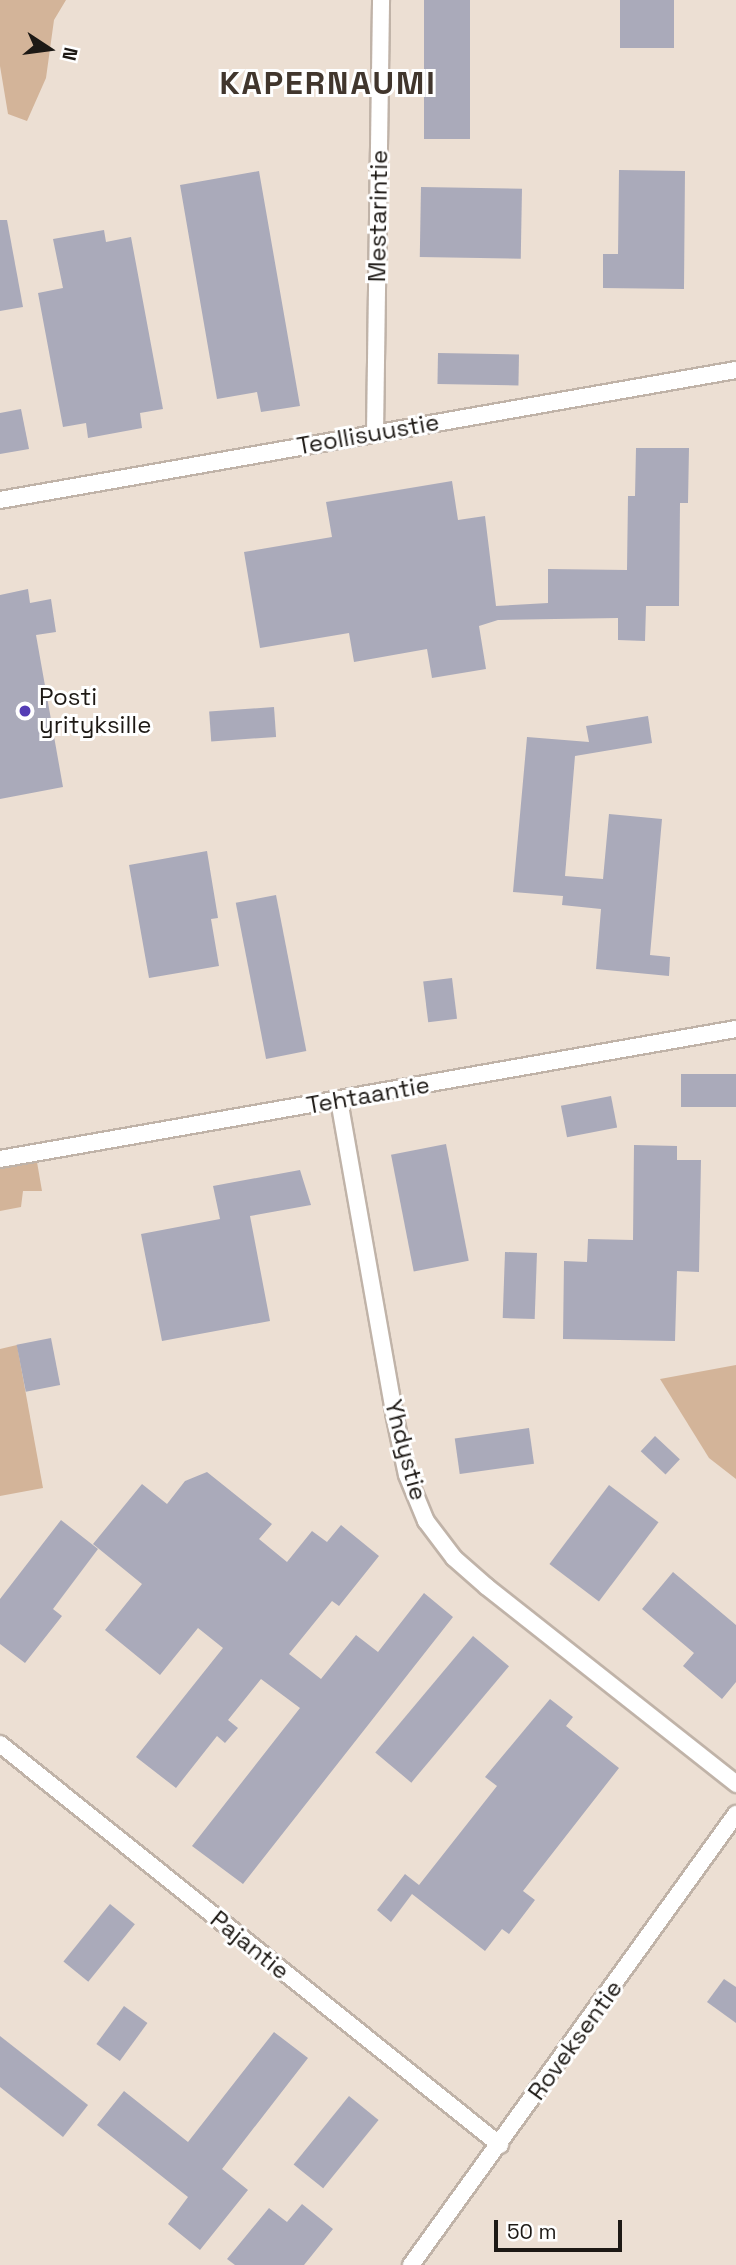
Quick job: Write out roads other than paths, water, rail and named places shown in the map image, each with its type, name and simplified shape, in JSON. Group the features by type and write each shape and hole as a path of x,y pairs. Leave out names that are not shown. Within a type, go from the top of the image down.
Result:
{"street":[{"name":"Mestarintie","path":"376,433 382,0"},
{"name":"Teollisuustie","path":"0,500 736,370"},
{"name":"Tehtaantie","path":"0,1159 736,1029"},
{"name":"Yhdystie","path":"339,1100 394,1413 407,1475 426,1521 454,1558 487,1587 736,1784"},
{"name":"Pajantie","path":"0,1744 500,2145"},
{"name":"Roveksentie","path":"411,2265 736,1814"}],"place":[{"name":"Posti yrityksille","path":"25,711"}],"district":[{"name":"KAPERNAUMI","path":"328,83"}]}
